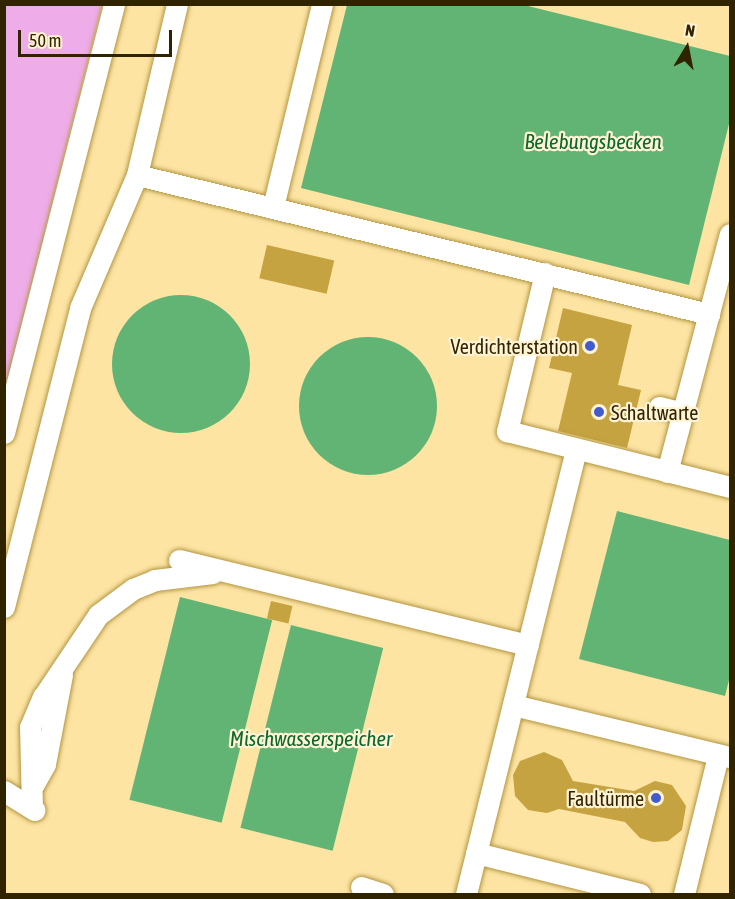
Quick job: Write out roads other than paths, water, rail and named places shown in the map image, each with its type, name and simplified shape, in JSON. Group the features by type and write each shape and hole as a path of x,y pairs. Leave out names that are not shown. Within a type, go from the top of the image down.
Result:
{"lane":[{"path":"4,433 114,4"},
{"path":"4,607 80,308 137,175 177,4"},
{"path":"273,207 321,4"},
{"path":"137,175 709,314"},
{"path":"667,472 730,234"},
{"path":"545,273 507,431 730,487"},
{"path":"659,407 683,413"},
{"path":"466,894 576,449"},
{"path":"179,560 528,645"},
{"path":"4,791 34,809 34,784 29,761 30,727 43,697 68,656 98,615 133,588 154,580 226,571"},
{"path":"513,705 724,757 684,894"},
{"path":"476,853 640,894"},
{"path":"361,888 383,894"}],"water":[{"name":"Belebungsbecken","path":"347,5 524,5 730,56 730,120 689,285 301,188"},
{"path":"181,295 208,300 230,315 245,337 250,364 245,391 230,413 208,428 181,433 154,428 132,413 117,391 112,364 117,337 132,315 154,300"},
{"path":"368,337 395,342 417,357 432,379 437,406 432,433 417,455 395,470 368,475 341,470 319,455 304,433 299,406 304,379 319,357 341,342"},
{"path":"617,511 730,540 730,676 725,696 579,659"},
{"name":"Mischwasserspeicher","path":"180,597 272,620 222,823 129,800"},
{"name":"Mischwasserspeicher","path":"291,625 383,648 333,851 240,828"}],"place":[{"name":"Verdichterstation","path":"590,346"},
{"name":"Schaltwarte","path":"599,412"},
{"name":"Faultürme","path":"656,798"}]}
